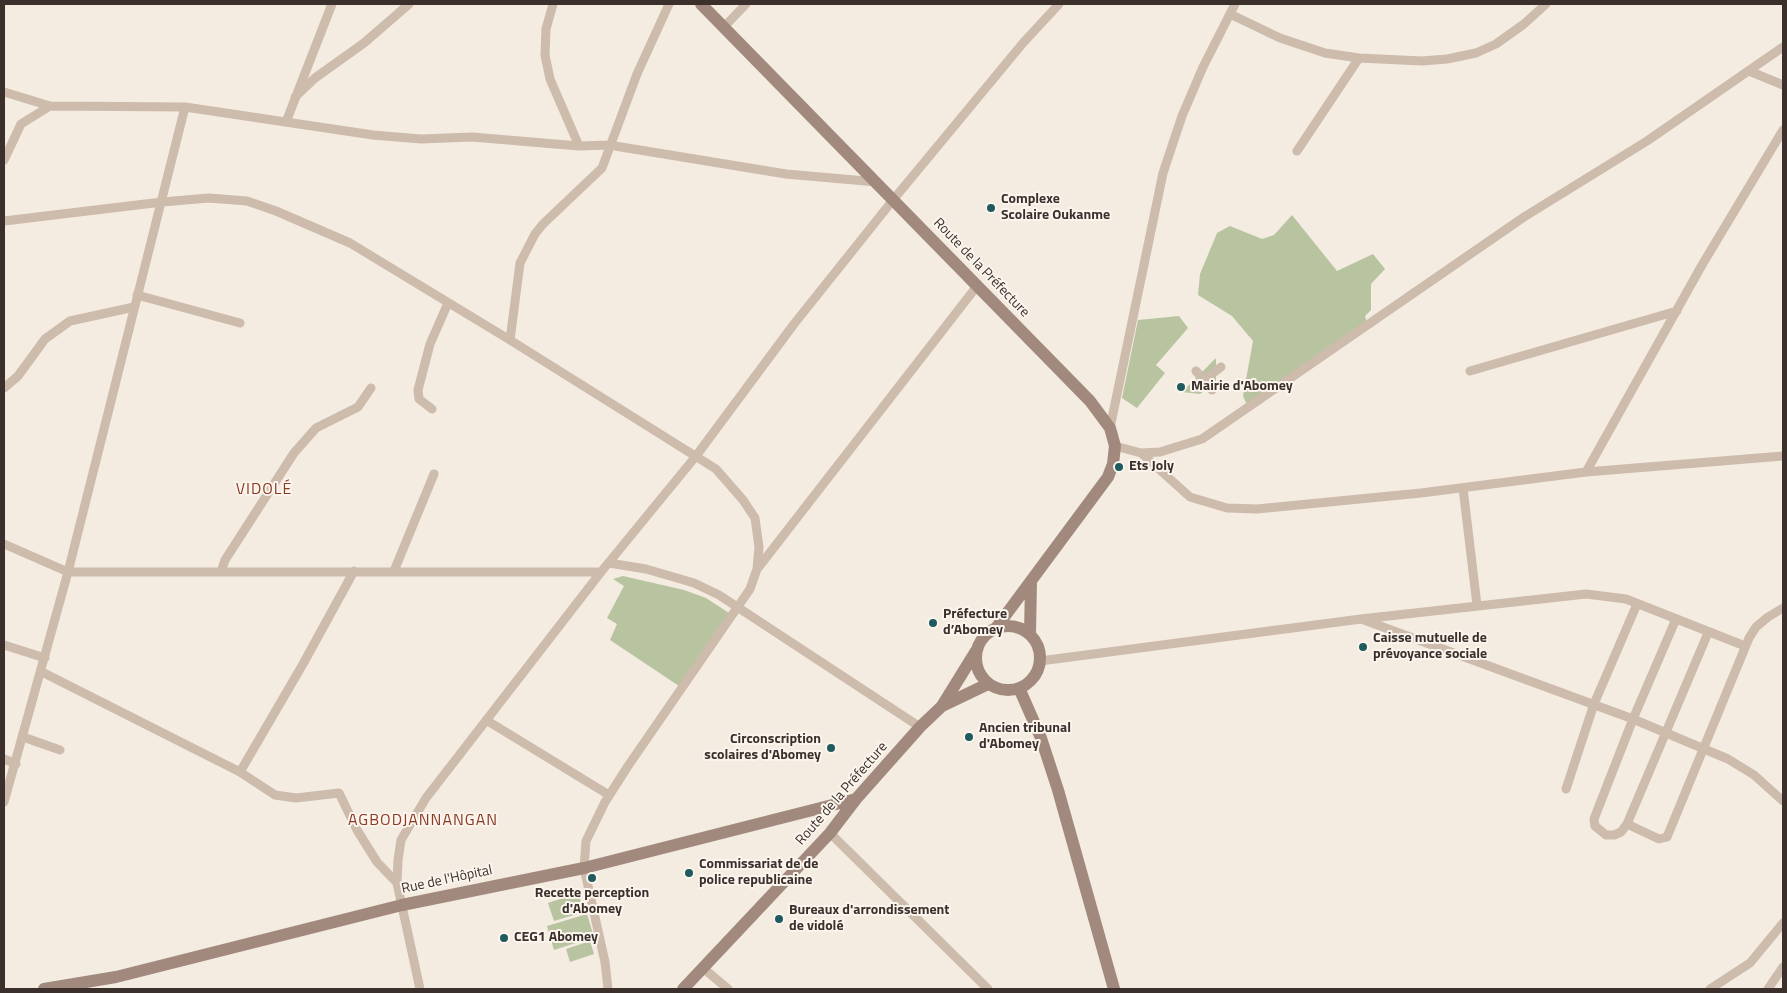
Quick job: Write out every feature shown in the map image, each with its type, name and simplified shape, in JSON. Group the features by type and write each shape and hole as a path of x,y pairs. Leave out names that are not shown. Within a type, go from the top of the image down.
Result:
{"street":[{"path":"286,122 332,4"},
{"path":"295,97 315,78 364,43 409,4"},
{"path":"552,4 546,38 546,55 550,79 579,146"},
{"path":"510,340 520,263 530,243 551,216 602,168 636,74 669,4"},
{"name":"Route de la Préfecture","path":"701,4 1090,401 1110,428 1115,446 1108,477 996,628"},
{"path":"723,28 746,4"},
{"path":"420,989 397,883 401,840 426,798 601,572 696,456 794,324 893,200 1023,43 1059,4"},
{"path":"1110,428 1164,174 1182,116 1203,68 1235,4"},
{"path":"1230,14 1302,47 1359,58 1422,61 1447,59 1476,53 1496,44 1511,35 1546,4"},
{"path":"1115,446 1141,453 1160,452 1202,438 1524,217 1647,141 1783,47"},
{"path":"1297,151 1359,58"},
{"path":"1749,71 1783,85"},
{"path":"4,92 50,106 184,107 412,138 472,137 579,146 610,145 786,174 877,182"},
{"path":"4,160 21,124 50,106"},
{"path":"4,802 42,672 68,572 162,202 184,107"},
{"path":"1586,472 1744,193 1783,130"},
{"path":"4,221 209,198 247,201 276,211 350,243 510,340 716,469 743,500 755,518 759,546 757,569 750,589 609,795 586,841 584,868 605,962 608,989"},
{"path":"757,569 977,286"},
{"path":"137,295 240,323"},
{"path":"432,410 419,399 418,390 430,344 448,303"},
{"path":"4,388 18,376 45,339 70,321 134,307"},
{"path":"1470,371 1677,311"},
{"path":"1204,380 1221,367"},
{"path":"1196,371 1212,390"},
{"path":"221,572 225,560 294,453 316,428 358,407 371,388"},
{"path":"1141,453 1190,497 1227,508 1257,509 1464,488 1586,472 1783,456"},
{"path":"394,571 434,474"},
{"path":"1464,488 1477,605"},
{"path":"4,544 68,572 601,572"},
{"path":"609,563 646,569 694,583 738,607 920,727"},
{"path":"240,772 303,664 354,571"},
{"path":"1030,634 1031,581"},
{"path":"1040,661 1361,619 1586,594 1606,595 1637,604 1745,646"},
{"path":"1566,789 1594,704 1637,604"},
{"path":"1627,824 1660,839 1667,837 1745,646 1756,627 1783,608"},
{"path":"1361,619 1594,704 1665,732 1742,766 1768,786 1783,801"},
{"path":"1676,619 1633,719 1594,819 1594,826 1606,835 1614,836 1621,832 1627,824 1708,633"},
{"path":"1010,626 1030,634 1038,646 1040,661 1035,675 1019,688 1003,690 988,684 976,666 976,651 983,637 996,628 1010,626"},
{"path":"4,644 45,658"},
{"name":"Route de la Préfecture","path":"683,989 830,833 856,799 920,727 942,706 976,651"},
{"path":"42,672 240,772 268,790 282,796 296,798 339,793 357,830 377,862 397,883"},
{"name":"Route de la Préfecture","path":"942,706 988,684"},
{"path":"1019,688 1041,738 1058,790 1114,989"},
{"path":"486,720 609,795"},
{"path":"23,737 60,750"},
{"path":"4,759 16,764"},
{"name":"Rue de l'Hôpital","path":"44,989 116,977 402,905 584,868 856,799"},
{"path":"830,833 988,989"},
{"path":"1710,989 1750,963 1783,922"},
{"path":"1768,989 1783,967"},
{"path":"703,968 728,989"}],"green space":[{"path":"1292,215 1337,271 1373,254 1385,269 1371,284 1371,310 1365,316 1367,323 1247,405 1243,396 1253,341 1232,316 1198,295 1200,274 1217,233 1230,226 1262,239 1274,235"},
{"path":"1179,316 1188,328 1156,365 1165,373 1137,408 1122,398 1138,320"},
{"path":"1216,358 1216,382 1200,394 1182,392"},
{"path":"623,576 684,590 706,598 729,613 679,686 610,640 617,624 607,618 624,586 613,579"},
{"path":"578,893 584,912 554,921 548,903"},
{"path":"587,914 594,937 554,950 547,926"},
{"path":"590,941 594,954 570,962 566,949"}],"place":[{"name":"Complexe Scolaire Oukanme","path":"991,208"},
{"name":"Mairie d'Abomey","path":"1181,387"},
{"name":"Ets Joly","path":"1119,467"},
{"name":"Préfecture d’Abomey","path":"933,623"},
{"name":"Caisse mutuelle de prévoyance sociale","path":"1363,647"},
{"name":"Ancien tribunal d'Abomey","path":"969,737"},
{"name":"Circonscription scolaires d'Abomey","path":"831,748"},
{"name":"Commissariat de de police republicaine","path":"689,873"},
{"name":"Recette perception d'Abomey","path":"592,878"},
{"name":"Bureaux d'arrondissement de vidolé","path":"779,919"},
{"name":"CEG1 Abomey","path":"504,938"}],"district":[{"name":"VIDOLÉ","path":"264,490"},
{"name":"AGBODJANNANGAN","path":"423,821"}]}
